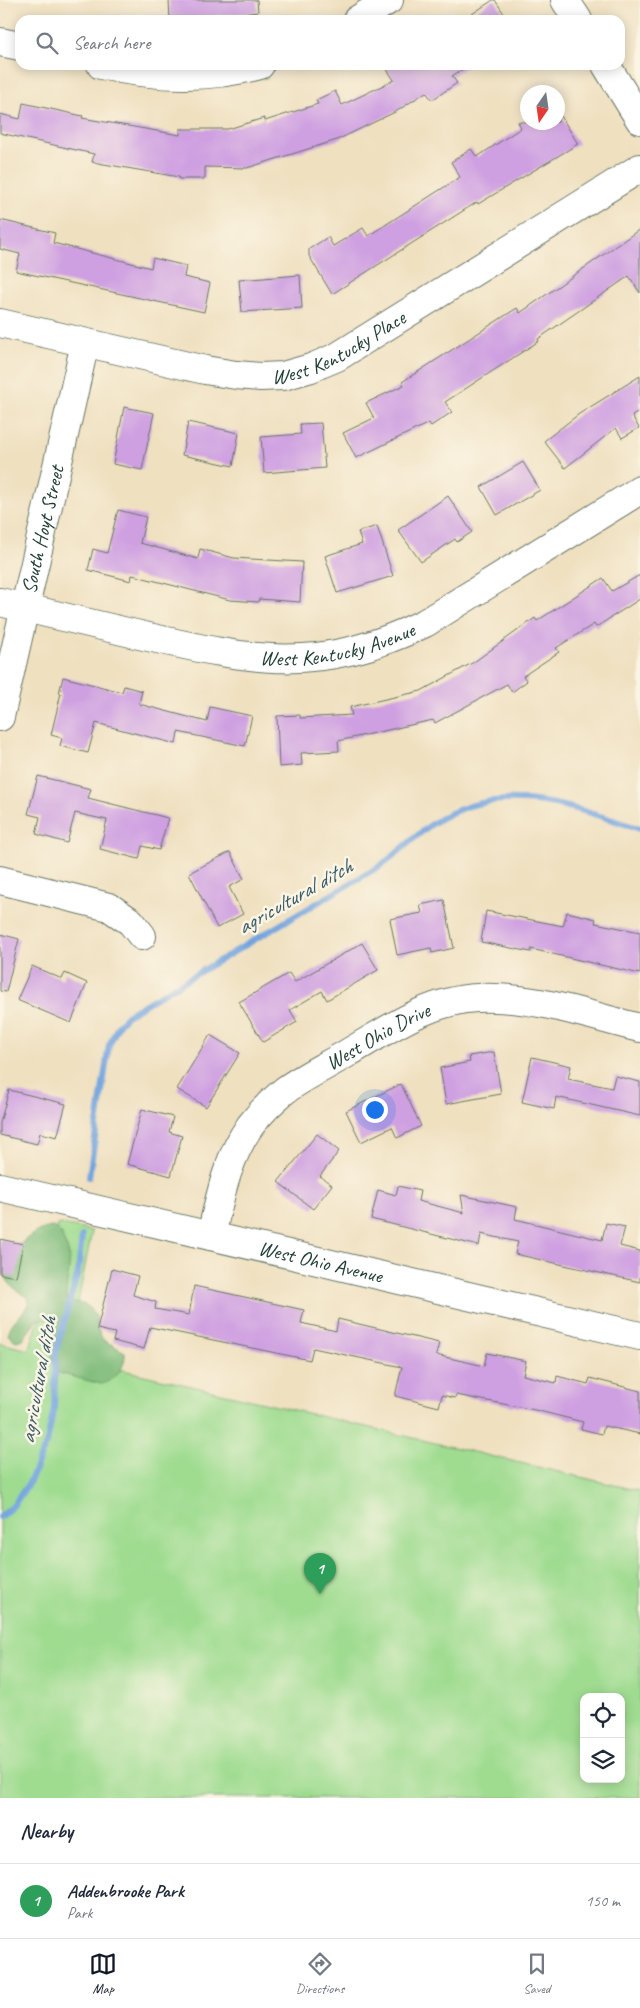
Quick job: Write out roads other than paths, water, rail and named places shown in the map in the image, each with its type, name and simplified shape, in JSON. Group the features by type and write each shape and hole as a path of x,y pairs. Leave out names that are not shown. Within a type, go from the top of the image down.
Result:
{"street":[{"path":"365,15 388,0"},
{"path":"565,0 575,15"},
{"path":"0,42 15,45"},
{"path":"129,70 184,74 219,73 234,70"},
{"path":"609,70 640,120"},
{"name":"West Kentucky Place","path":"0,323 236,375 283,376 312,368 336,357 640,168"},
{"name":"South Hoyt Street","path":"0,717 12,605 85,343"},
{"name":"West Kentucky Avenue","path":"12,605 242,657 289,659 340,654 395,637 425,623 640,490"},
{"path":"0,880 109,907 131,922 142,936"},
{"name":"West Ohio Drive","path":"211,1236 229,1166 238,1146 266,1107 285,1090 415,1015 457,1000 502,998 530,1002 640,1028"},
{"name":"West Ohio Avenue","path":"0,1187 640,1336"}],"waterway":[{"name":"agricultural ditch","path":"89,1177 109,1045 119,1024 130,1013 375,869 432,824 457,810 483,803 509,800 535,801 588,812 640,829"},
{"name":"agricultural ditch","path":"0,1517 13,1506 30,1481 47,1442 54,1408 56,1351 78,1272 82,1236"}],"place":[{"name":"Addenbrooke Park","path":"320,1594"}]}
